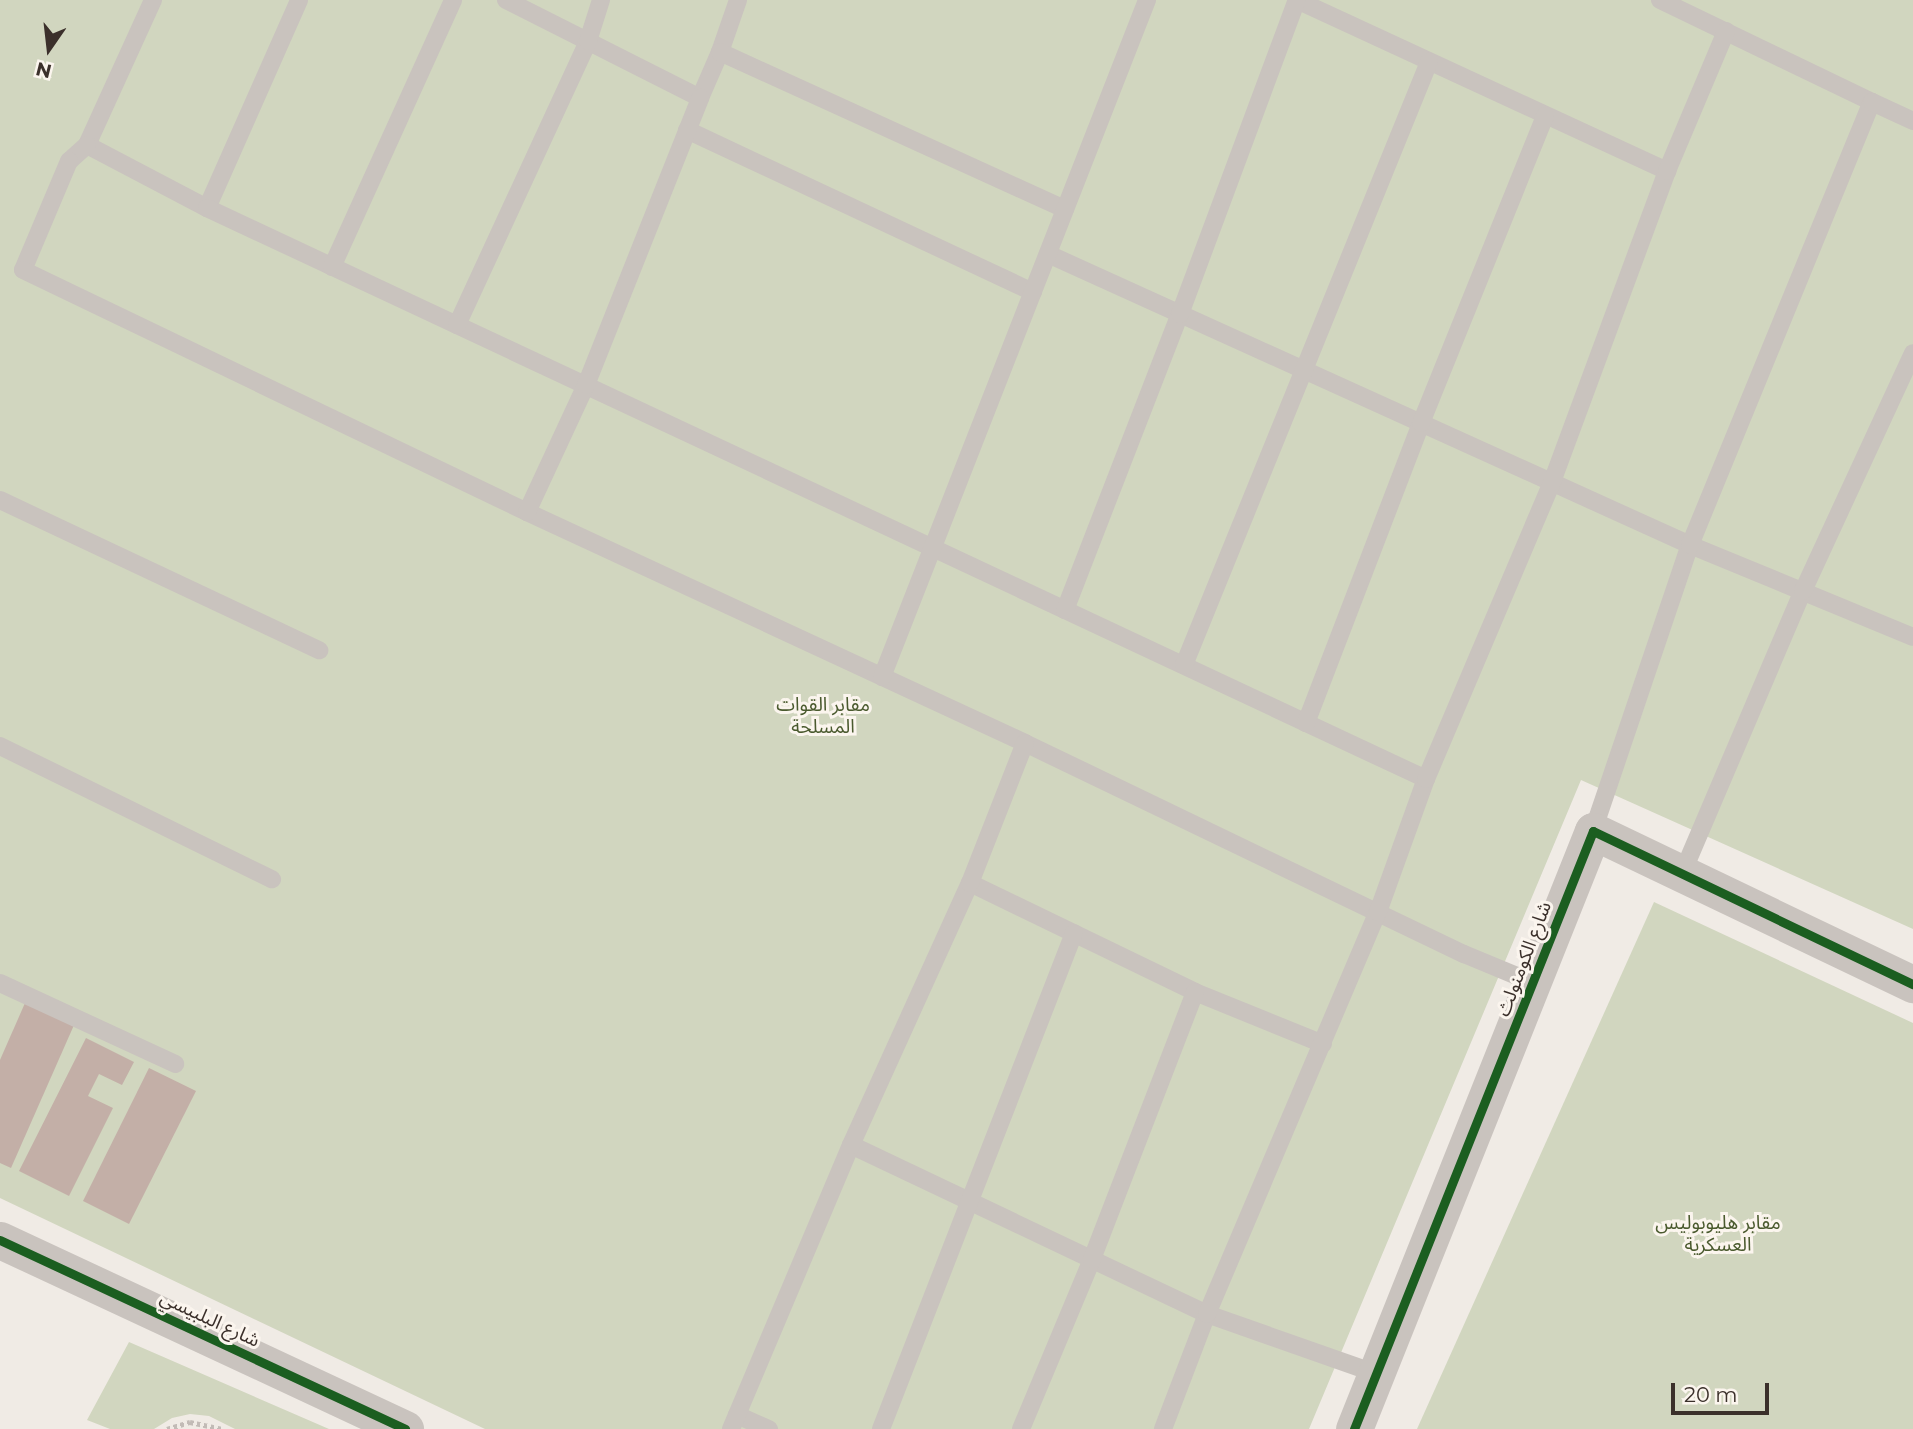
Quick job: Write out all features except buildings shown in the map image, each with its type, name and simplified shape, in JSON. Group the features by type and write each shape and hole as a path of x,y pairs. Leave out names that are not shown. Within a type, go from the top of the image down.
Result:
{"street":[{"path":"1593,831 1913,984"},
{"name":"شارع الكومنولث","path":"1354,1429 1593,831"},
{"name":"شارع البلبيسي","path":"0,1240 405,1429"}],"lane":[{"path":"153,0 87,145 68,161 23,270 527,512 1534,983"},
{"path":"207,208 299,0"},
{"path":"332,267 453,0"},
{"path":"506,0 700,98"},
{"path":"457,325 588,41 601,0"},
{"path":"527,512 586,385 738,0"},
{"path":"882,677 1147,0"},
{"path":"1065,610 1180,314 1297,0 1667,171"},
{"path":"1660,0 1913,121"},
{"path":"1163,1429 1208,1314 1378,912 1426,779 1552,482 1667,171 1726,31"},
{"path":"720,51 1065,209"},
{"path":"1184,666 1429,62"},
{"path":"1593,831 1690,545 1872,102"},
{"path":"1306,723 1421,423 1545,116"},
{"path":"687,130 1033,292"},
{"path":"87,145 207,208 1426,779"},
{"path":"1048,254 1690,545 1913,637"},
{"path":"1682,874 1803,592 1913,353"},
{"path":"0,500 319,650"},
{"path":"769,1429 734,1422 851,1145 970,883 1025,743"},
{"path":"0,746 272,879"},
{"path":"970,883 1195,992 1323,1044"},
{"path":"881,1429 972,1203 1074,933"},
{"path":"0,983 175,1064"},
{"path":"1021,1429 1092,1259 1195,992"},
{"path":"851,1145 1208,1314 1377,1374"}],"path":[{"path":"167,1429 190,1422 222,1429"}],"green space":[{"name":"مقابر القوات المسلحة","path":"0,0 1913,0 1913,929 1581,780 1309,1429 485,1429 0,1198"},
{"name":"مقابر هليوبوليس العسكرية","path":"1654,902 1913,1023 1913,1429 1417,1429"},
{"path":"129,1342 329,1429 235,1429 209,1416 190,1414 172,1418 154,1429 110,1429 87,1420"}],"cycle path":[{"path":"1354,1429 1593,831 1913,984"},
{"path":"0,1240 405,1429"}]}
